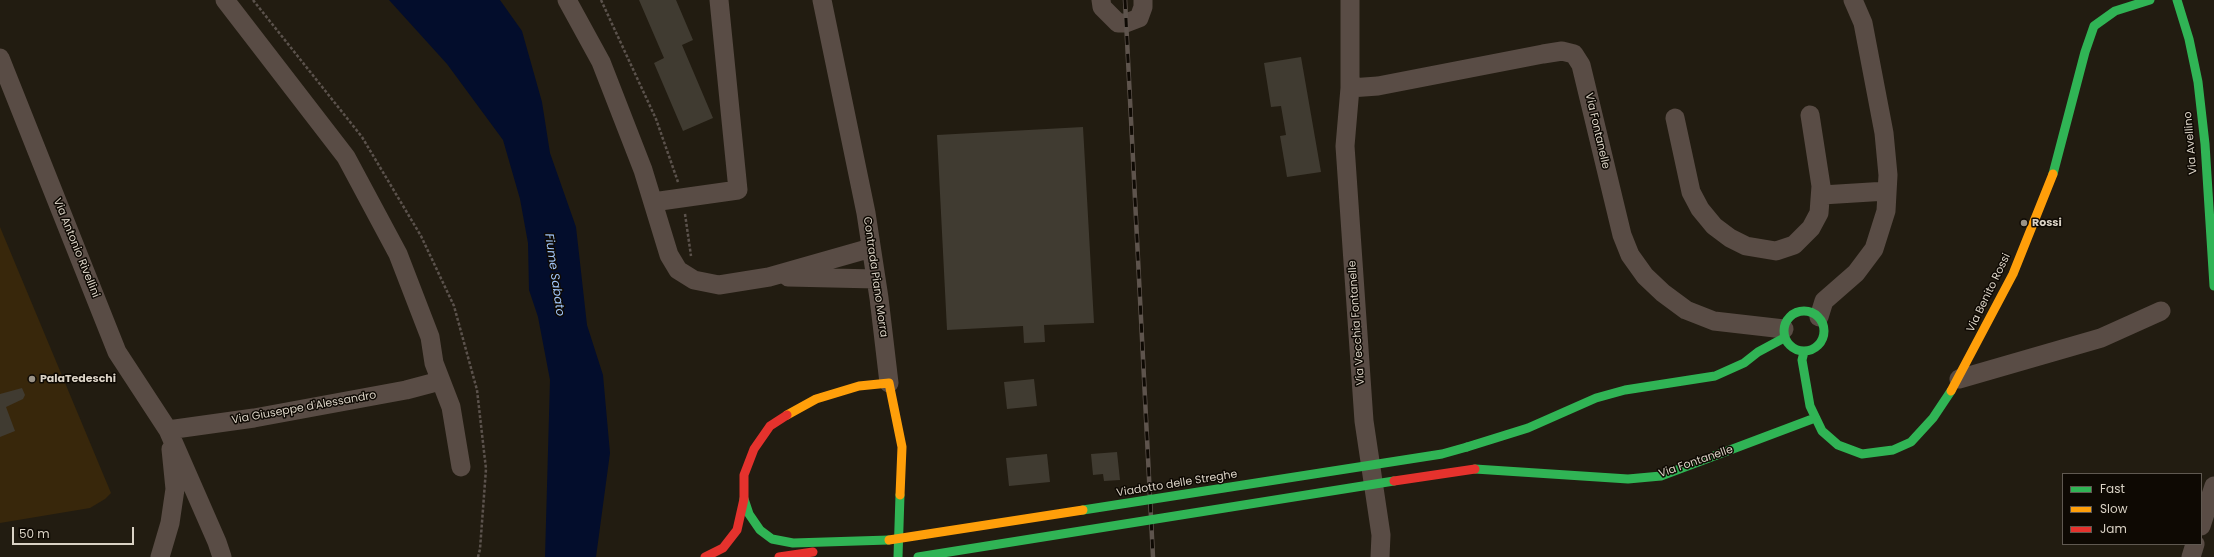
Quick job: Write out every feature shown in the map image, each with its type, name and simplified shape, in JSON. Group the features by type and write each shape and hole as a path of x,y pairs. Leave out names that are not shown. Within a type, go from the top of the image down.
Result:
{"main road":[{"name":"Via Benito Rossi","path":"1804,352 1802,360 1810,406 1822,431 1838,445 1862,454 1893,450 1911,442 1933,418 1959,380 2014,274 2054,174 2085,52 2094,26 2115,11 2150,0"},
{"name":"Via Avellino","path":"2177,0 2189,39 2198,82 2205,144 2214,286"},
{"path":"1800,311 1813,313 1819,317 1824,329 1821,342 1817,347 1804,352 1792,348 1784,333 1789,318 1800,311"},
{"name":"Viadotto delle Streghe","path":"889,540 1442,454 1528,428 1554,414 1610,394 1625,390 1715,376 1744,363 1784,333"},
{"path":"705,557 723,548 737,530 745,514 744,475 754,449 770,426 793,410 816,398 859,386 889,383"},
{"name":"Contrada Piano Morra","path":"889,383 902,447 898,557"},
{"name":"Via Fontanelle","path":"920,557 1266,500 1475,469 1628,479 1661,476 1815,418"},
{"path":"745,514 760,530 772,539 793,543 889,540"},
{"path":"779,557 889,540"}],"street":[{"path":"225,0 346,157 398,254 430,337 440,381 451,407 461,467"},
{"path":"567,0 601,62 643,170 669,255 678,270 694,280 719,285 769,277 871,248"},
{"path":"653,202 738,190 719,0"},
{"name":"Contrada Piano Morra","path":"822,0 871,248 889,383"},
{"path":"1101,0 1102,7 1118,23 1126,23 1139,18 1143,8 1143,0"},
{"name":"Via Vecchia Fontanelle","path":"1350,0 1350,88 1344,146 1364,421 1381,535 1380,557"},
{"path":"1819,317 1824,301 1856,273 1874,249 1886,211 1888,175 1884,133 1863,23 1853,0"},
{"name":"Via Fontanelle","path":"1350,88 1378,86 1562,51 1574,54 1581,65 1585,79 1622,235 1630,255 1645,276 1663,293 1686,310 1714,321 1784,333"},
{"name":"Via Antonio Rivellini","path":"0,58 117,352 168,430 214,535 222,557"},
{"path":"1675,118 1691,192 1700,209 1714,226 1730,238 1746,246 1776,251 1794,245 1811,228 1819,213 1822,195 1810,115"},
{"path":"1822,195 1887,191"},
{"path":"769,277 876,279"},
{"path":"1959,380 2101,338 2161,311"},
{"name":"Via Giuseppe d'Alessandro","path":"168,430 254,418 406,390 440,381"},
{"name":"Via Antonio Rivellini","path":"160,557 170,523 175,489 173,459 168,430"},
{"path":"2202,523 2214,486"},
{"path":"2191,557 2195,545"}],"path":[{"path":"601,0 656,119 682,197 692,261"}],"shaded area":[{"name":"PalaTedeschi","path":"0,227 111,493 105,499 90,508 0,523"}],"water":[{"name":"Fiume Sabato","path":"389,0 500,0 522,31 542,102 550,153 576,227 587,325 603,375 610,453 596,557 545,557 550,380 538,317 529,290 528,243 520,199 503,140 447,64"}],"building":[{"path":"639,0 676,0 693,40 682,45 713,118 683,131 654,63 664,58"},
{"path":"1301,57 1321,172 1287,177 1280,136 1286,135 1281,106 1271,107 1264,63"},
{"path":"1083,127 1094,323 1044,325 1045,342 1024,343 1023,326 947,330 937,135"},
{"path":"1034,379 1037,406 1007,409 1004,382"},
{"path":"22,388 25,395 23,399 6,407 15,431 0,437 0,394"},
{"path":"1117,452 1120,480 1104,481 1103,474 1093,475 1091,454"},
{"path":"1047,454 1050,482 1009,486 1006,458"}],"railway":[{"path":"1125,0 1153,557"}],"traffic: fast":[{"path":"2053,174 2085,52 2094,26 2115,11 2150,0"},
{"path":"2177,0 2189,39 2198,82 2205,144 2214,286"},
{"path":"1808,311 1815,314 1821,320 1824,331 1823,339 1815,348 1808,351 1800,351 1793,348 1785,339 1784,327 1787,320 1796,312 1808,311"},
{"path":"1467,447 1528,428 1596,398 1625,390 1715,376 1744,363 1758,352 1784,338"},
{"path":"1804,352 1802,360 1810,406 1822,431 1838,445 1862,454 1893,450 1911,442 1933,418 1951,391"},
{"path":"1475,469 1628,479 1661,476 1815,418"},
{"path":"1083,510 1442,454 1467,447"},
{"path":"918,557 1394,481"},
{"path":"898,557 900,495"},
{"path":"744,499 749,514 760,530 772,539 793,543 889,540"}],"traffic: slow":[{"path":"1951,391 2013,274 2053,174"},
{"path":"787,415 816,399 859,386 889,383 902,447 900,495"},
{"path":"889,540 1083,510"}],"traffic: jam":[{"path":"705,557 723,548 737,530 744,499 744,475 754,449 770,426 787,415"},
{"path":"1394,481 1475,469"},
{"path":"779,557 813,552"}],"place":[{"name":"Rossi","path":"2024,223"},
{"name":"PalaTedeschi","path":"32,379"}]}
